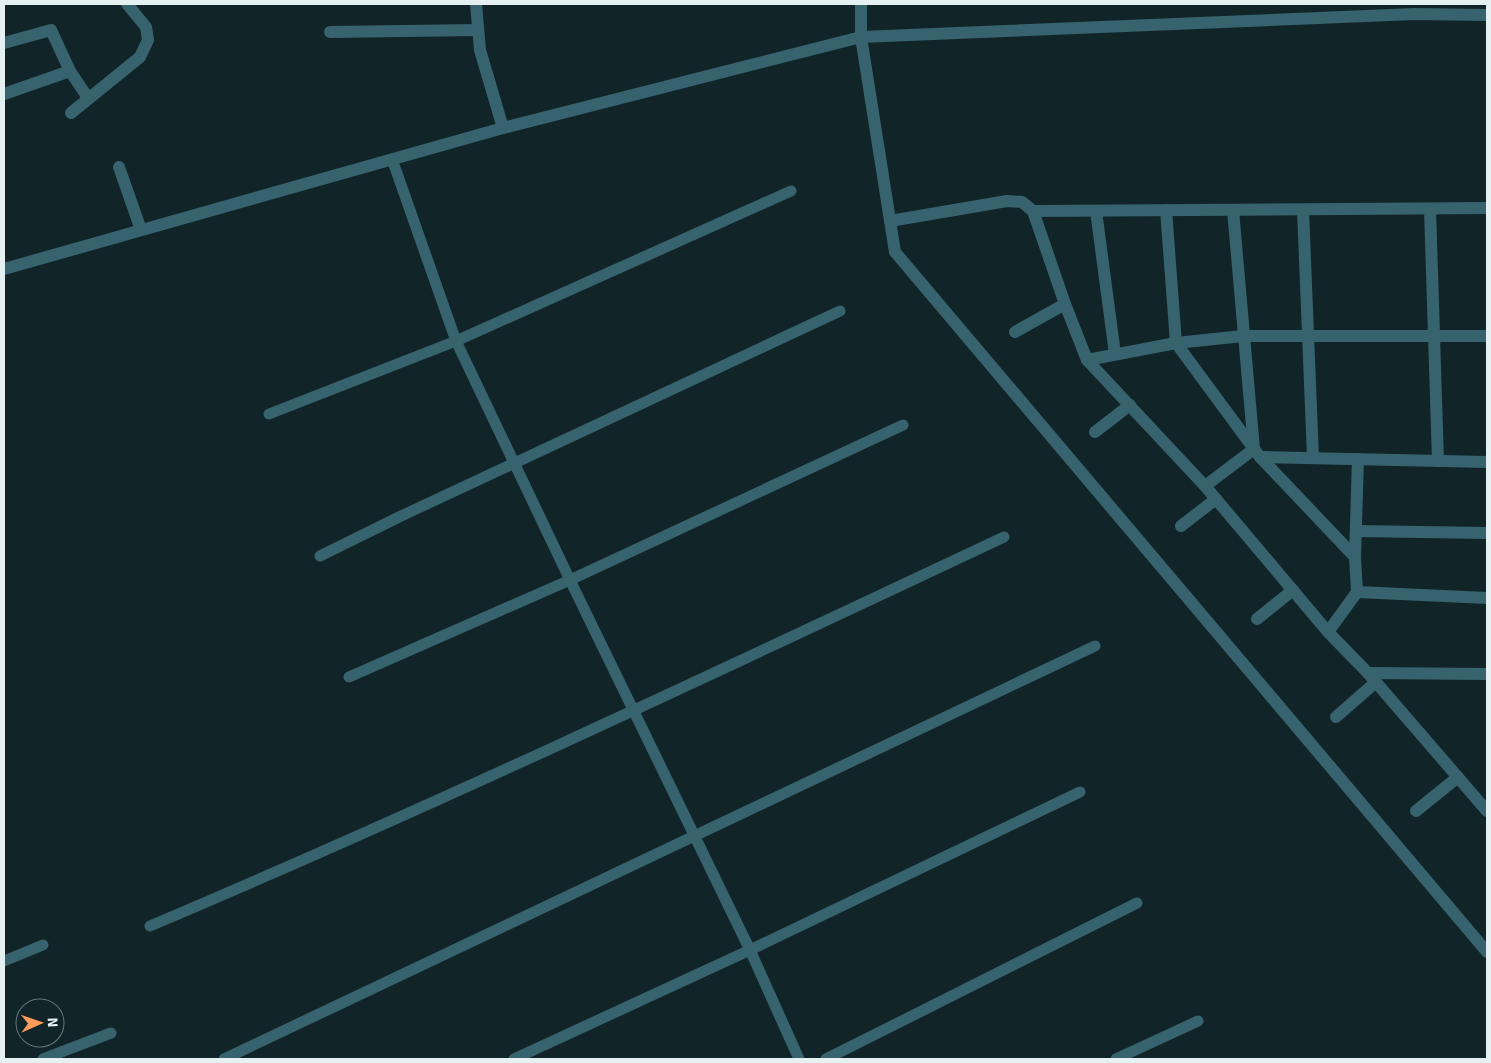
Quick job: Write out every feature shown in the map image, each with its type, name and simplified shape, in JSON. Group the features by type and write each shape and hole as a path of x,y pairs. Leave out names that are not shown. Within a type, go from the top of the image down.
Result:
{"street":[{"path":"71,112 140,57 148,40 146,27 127,4"},
{"path":"476,4 480,50 503,128"},
{"path":"861,4 861,37 895,252 1487,952"},
{"path":"5,266 141,230 503,128 861,37 1414,14 1487,16"},
{"path":"4,43 51,30 70,71 88,98"},
{"path":"330,32 478,30"},
{"path":"4,94 70,71"},
{"path":"119,168 141,230"},
{"path":"890,221 1007,201 1022,202 1033,211 1065,304 1088,360 1205,486 1328,632 1372,677 1487,811"},
{"path":"1033,211 1487,208"},
{"path":"1430,209 1438,461"},
{"path":"1096,210 1115,354"},
{"path":"1166,210 1176,343 1257,453 1355,557"},
{"path":"1232,210 1243,336 1257,453"},
{"path":"1303,210 1313,458"},
{"path":"1015,332 1065,304"},
{"path":"1088,360 1176,343 1243,336 1487,336"},
{"path":"1095,432 1130,405"},
{"path":"1205,486 1257,453 1313,458 1487,462"},
{"path":"1328,632 1357,592 1355,557 1358,459"},
{"path":"1181,526 1216,499"},
{"path":"1356,531 1487,533"},
{"path":"1257,620 1293,590"},
{"path":"1357,592 1487,598"},
{"path":"1336,717 1372,677 1487,674"},
{"path":"1416,811 1458,777"}],"lane":[{"path":"392,159 456,341 750,950 799,1059"},
{"path":"269,414 456,341 791,191"},
{"path":"320,556 399,517 840,311"},
{"path":"349,677 570,580 902,425"},
{"path":"150,926 274,873 633,711 1004,537"},
{"path":"224,1059 1095,646"},
{"path":"514,1059 750,950 1080,792"},
{"path":"826,1059 1137,903"},
{"path":"4,961 43,944"},
{"path":"1116,1059 1198,1021"},
{"path":"43,1059 110,1032"}]}
